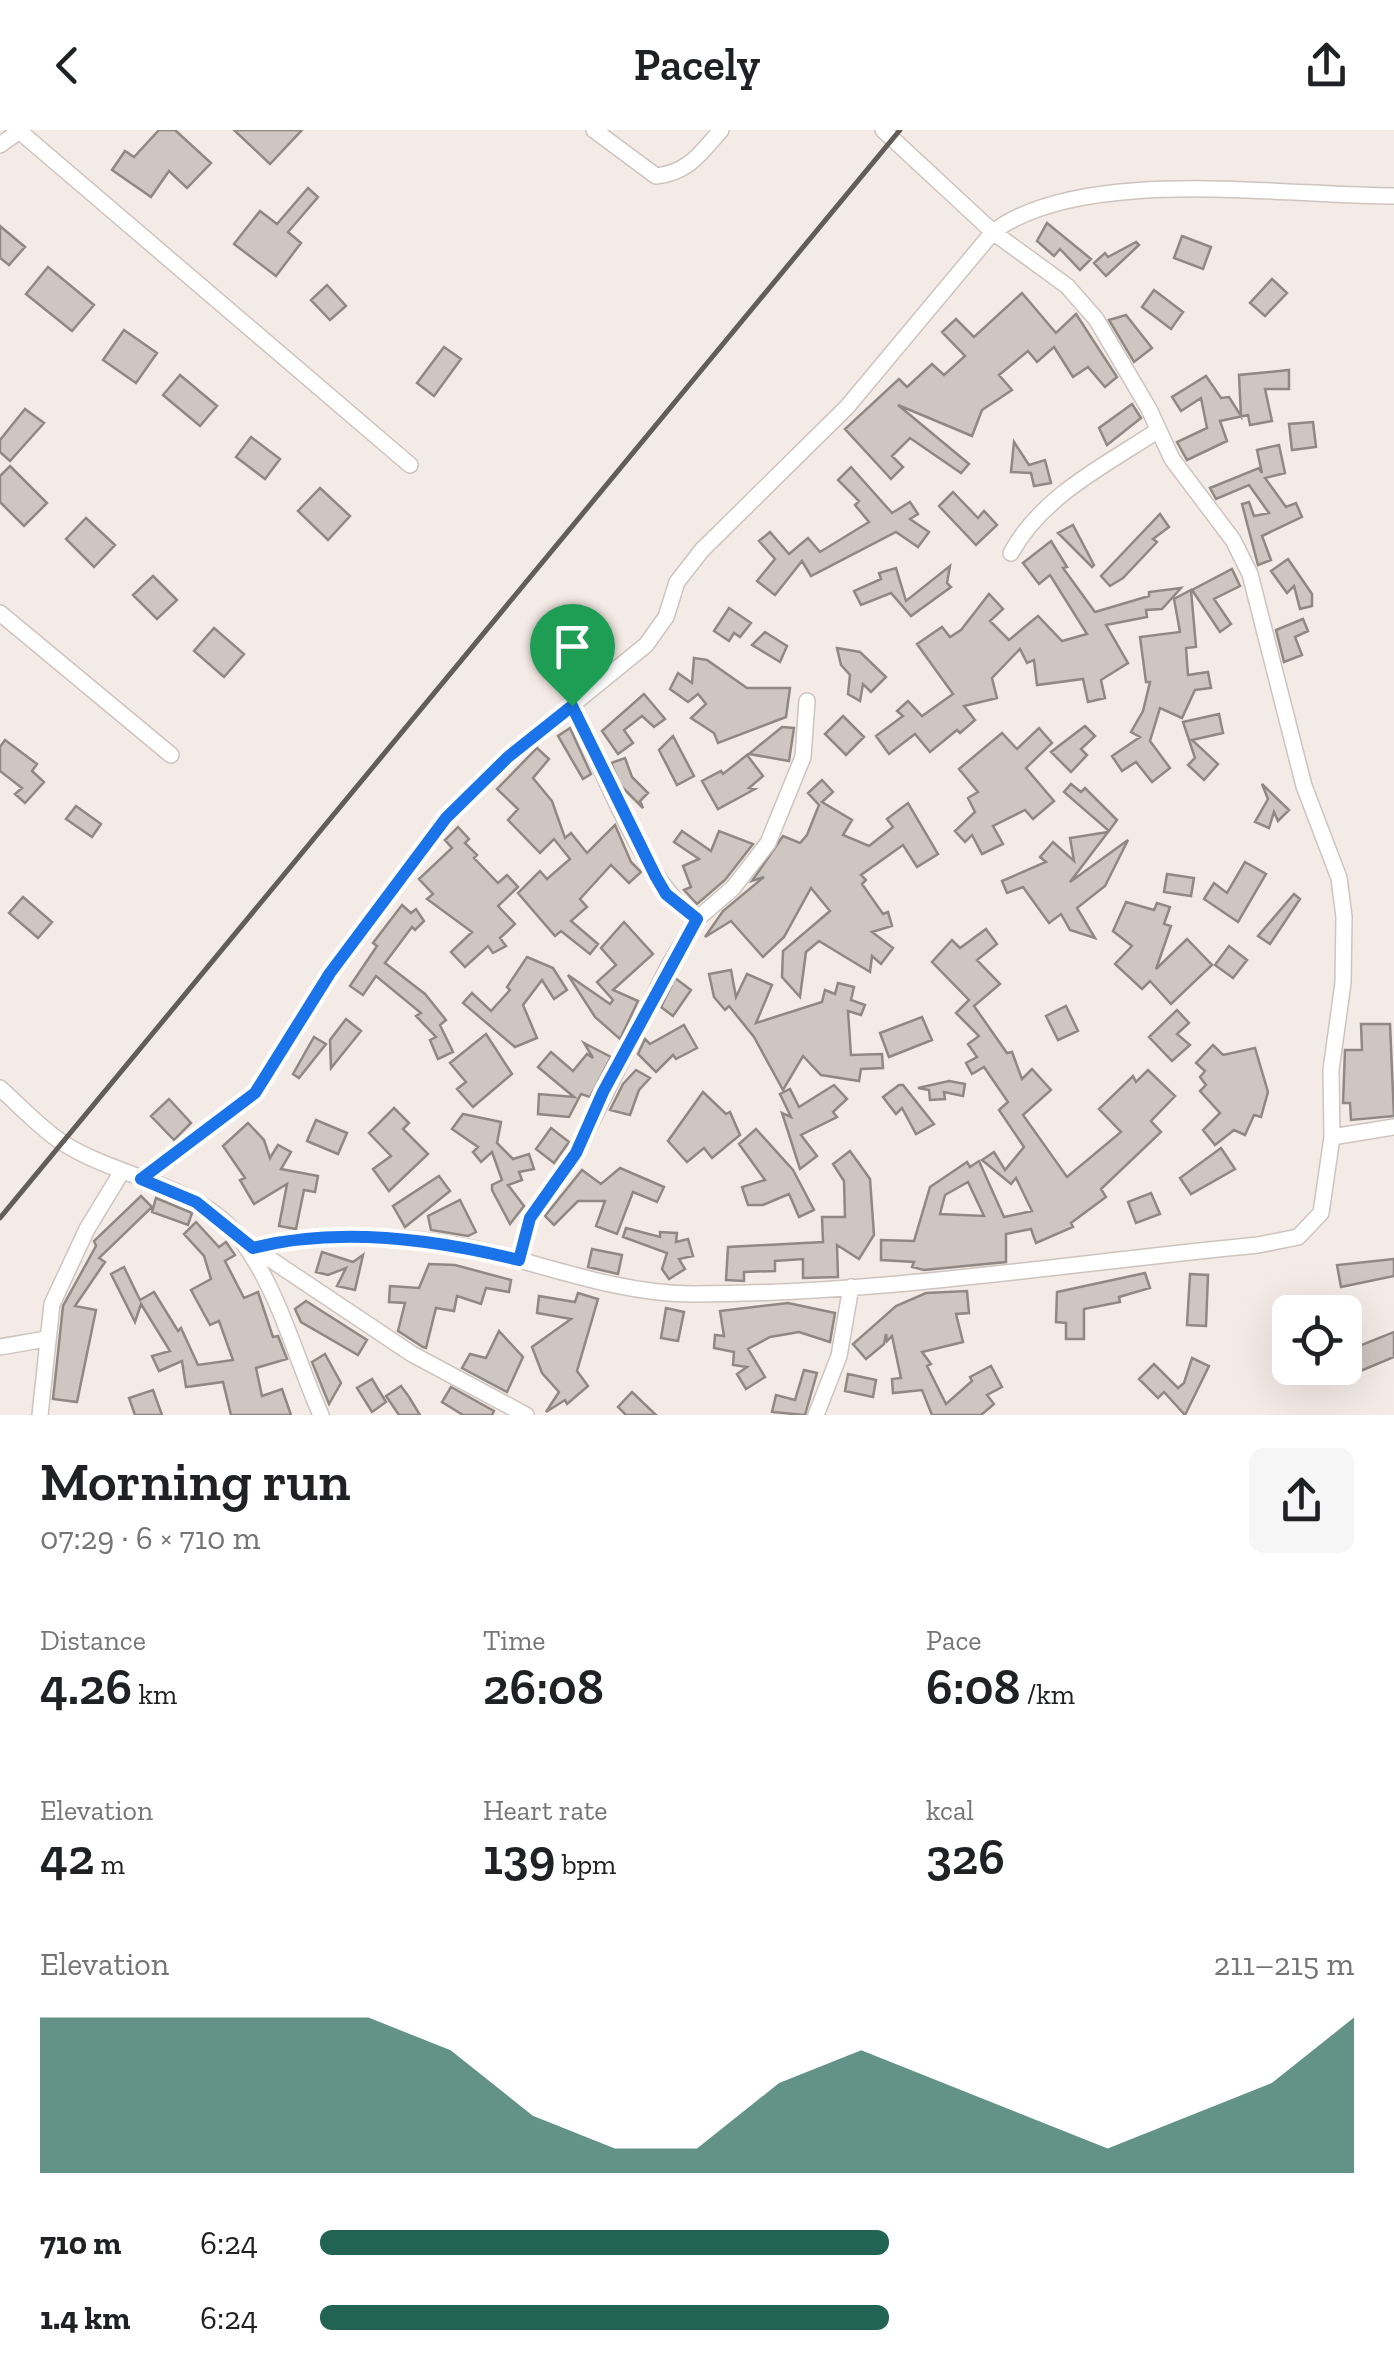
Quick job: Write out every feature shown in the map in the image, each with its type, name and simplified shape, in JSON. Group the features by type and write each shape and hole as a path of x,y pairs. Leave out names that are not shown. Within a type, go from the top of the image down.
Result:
{"street":[{"path":"0,145 19,130 410,465"},
{"path":"594,130 656,176 674,174 692,164 721,130"},
{"path":"248,1244 334,1236 448,1245 656,1292 851,1287 1058,1269 1298,1237 1320,1213 1332,1137 1331,1070 1344,949 1339,878 1304,786 1250,574 1233,540 1172,459 1141,394 1096,319 1067,286 993,232 883,130"},
{"path":"141,1179 255,1093 322,984 446,818 508,757 657,633 677,582 702,550 820,436 993,232 1024,211 1052,201 1108,193 1394,196"},
{"path":"1011,553 1022,532 1047,507 1158,431"},
{"path":"0,613 172,754"},
{"path":"519,1260 530,1218 576,1153 618,1063 697,919 751,868 776,826 803,757 807,701"},
{"path":"572,706 656,877 666,894 697,919"},
{"path":"0,1088 62,1142 121,1173 196,1202 248,1244 412,1354 526,1415"},
{"path":"1332,1137 1394,1127"},
{"path":"40,1415 52,1304 68,1265 121,1173"},
{"path":"248,1244 321,1415"},
{"path":"816,1415 839,1356 851,1287"},
{"path":"0,1347 46,1339"}],"building":[{"path":"159,130 175,130 211,163 187,188 169,171 151,197 112,170 125,151 134,157"},
{"path":"234,130 302,130 270,164"},
{"path":"308,188 318,197 288,232 301,243 276,276 234,244 260,211 277,224"},
{"path":"1047,223 1091,259 1080,270 1060,249 1054,256 1037,241"},
{"path":"0,226 25,247 9,265 0,258"},
{"path":"1182,236 1211,247 1203,269 1174,258"},
{"path":"1136,242 1139,245 1106,276 1094,263 1105,253 1108,257"},
{"path":"48,267 94,305 72,331 26,294"},
{"path":"1272,279 1287,293 1265,316 1250,303"},
{"path":"327,285 346,306 330,320 311,300"},
{"path":"1154,290 1183,312 1171,329 1142,307"},
{"path":"1022,293 1056,333 1076,314 1117,377 1105,387 1088,367 1073,377 1054,347 1037,362 1028,351 999,375 1012,390 982,410 972,436 898,405 969,464 961,473 910,438 892,456 903,467 891,479 845,429 899,379 907,387 932,364 944,375 965,356 942,332 956,319 974,337"},
{"path":"1126,315 1152,348 1134,362 1109,320"},
{"path":"124,330 157,353 136,383 103,360"},
{"path":"444,347 461,359 434,396 417,383"},
{"path":"1289,370 1289,389 1265,389 1272,421 1250,425 1248,415 1220,421 1227,441 1187,460 1177,442 1207,428 1201,398 1181,411 1172,397 1206,376 1221,398 1229,397 1241,416 1239,375"},
{"path":"180,375 217,406 200,426 163,395"},
{"path":"1132,404 1141,418 1107,445 1099,428"},
{"path":"25,409 44,423 10,461 0,452 0,440"},
{"path":"1313,422 1316,447 1292,450 1289,424"},
{"path":"251,437 280,459 265,479 236,457"},
{"path":"1014,442 1029,465 1045,460 1051,483 1034,486 1031,473 1011,472"},
{"path":"1279,445 1285,473 1265,478 1286,507 1296,503 1302,517 1262,536 1271,560 1258,565 1242,504 1249,502 1254,516 1269,513 1249,485 1216,499 1210,488 1259,468 1262,473 1257,450"},
{"path":"10,466 47,503 24,526 0,502 0,476"},
{"path":"851,467 892,513 910,502 918,514 910,519 929,532 918,547 896,532 811,576 802,561 775,595 757,581 775,559 759,541 770,532 789,554 808,538 820,552 869,522 855,505 859,501 838,480"},
{"path":"320,488 350,516 328,540 298,511"},
{"path":"953,492 978,518 984,511 997,525 976,545 939,506"},
{"path":"1160,514 1169,527 1153,539 1157,542 1123,578 1110,586 1101,576"},
{"path":"86,518 115,545 94,567 66,539"},
{"path":"1073,525 1094,565 1092,567 1058,533"},
{"path":"1051,541 1067,567 1063,568 1095,612 1149,596 1149,592 1181,588 1162,609 1146,610 1147,617 1106,625 1128,663 1101,680 1105,698 1088,702 1083,679 1037,685 1034,660 1027,663 1020,649 992,678 997,698 964,706 975,720 960,733 957,730 930,752 915,734 889,754 876,736 903,716 897,711 908,701 922,716 953,694 917,644 942,627 950,637 961,630 989,594 1003,609 990,621 1009,640 1038,616 1062,641 1087,634 1050,575 1039,584 1023,563"},
{"path":"1288,559 1312,594 1312,606 1300,609 1294,586 1287,593 1271,571"},
{"path":"950,566 947,583 951,587 911,616 891,593 861,605 854,591 881,579 879,573 896,568 906,601"},
{"path":"1232,569 1240,586 1214,599 1231,624 1220,632 1192,590"},
{"path":"153,576 177,600 157,619 133,595"},
{"path":"1191,590 1196,647 1186,648 1188,675 1208,672 1211,688 1195,690 1182,718 1160,708 1150,741 1170,768 1152,782 1136,762 1122,771 1112,756 1140,737 1131,732 1143,711 1150,682 1146,682 1140,637 1180,632 1174,599"},
{"path":"729,608 751,623 740,637 734,633 729,641 714,631"},
{"path":"1303,619 1308,631 1295,637 1302,655 1284,662 1276,630"},
{"path":"214,628 244,654 224,677 194,651"},
{"path":"765,632 787,646 780,662 752,645"},
{"path":"837,648 860,652 886,677 871,692 863,684 860,701 848,694 850,675 841,665"},
{"path":"694,658 707,660 747,688 790,688 786,717 718,743 714,733 691,718 706,704 698,694 688,702 670,689 678,673 692,683"},
{"path":"644,694 665,719 654,727 642,716 624,730 633,743 618,754 602,731"},
{"path":"1219,714 1223,733 1192,740 1218,764 1204,780 1188,765 1195,758 1183,722"},
{"path":"843,716 864,737 846,755 825,734"},
{"path":"1085,726 1095,736 1081,749 1087,755 1071,772 1051,752"},
{"path":"782,727 794,728 789,761 749,754"},
{"path":"570,728 591,774 583,779 558,736"},
{"path":"1039,728 1052,743 1026,768 1054,801 1033,819 1025,810 993,826 1003,844 982,854 972,835 965,842 955,831 975,812 968,798 978,792 959,769 1002,733 1017,749"},
{"path":"673,736 694,776 677,785 659,750"},
{"path":"5,740 37,764 32,771 44,782 25,803 15,794 22,788 0,771 0,747"},
{"path":"537,748 549,759 533,778 552,801 565,838 571,833 587,853 615,825 631,862 641,872 629,883 611,865 580,899 587,907 571,921 598,944 590,954 561,931 555,936 518,893 540,871 547,879 570,859 554,839 540,853 508,820 518,809 497,789"},
{"path":"747,755 763,776 749,788 755,789 718,809 702,781 721,771 723,774"},
{"path":"625,758 632,777 648,793 640,801 643,808 620,785 611,763"},
{"path":"822,780 833,792 822,802 852,820 843,835 869,846 893,827 887,819 908,803 938,854 917,867 903,845 861,875 866,880 862,884 883,914 888,912 892,926 872,932 893,948 881,964 872,956 870,972 819,941 806,952 800,997 782,977 783,951 830,911 811,888 784,937 763,957 731,921 705,937 723,911 764,877 752,881 783,836 800,843 807,835 819,805 808,793"},
{"path":"1071,784 1081,792 1085,788 1117,820 1109,831 1064,792"},
{"path":"1262,784 1289,810 1278,821 1274,812 1269,828 1255,822 1268,799"},
{"path":"76,806 101,824 92,837 66,819"},
{"path":"458,827 469,839 465,843 477,855 474,858 498,883 507,875 518,887 498,906 515,924 500,938 506,946 493,953 488,946 465,967 451,952 472,932 427,899 433,894 419,879 452,848 445,840"},
{"path":"682,831 711,851 719,831 753,844 725,880 697,904 684,890 691,887 683,866 699,859 674,842"},
{"path":"1108,832 1070,882 1128,840 1105,886 1077,908 1095,938 1070,930 1061,914 1049,923 1023,887 1007,893 1002,881 1046,862 1040,857 1053,842 1074,861 1070,838"},
{"path":"1245,862 1266,874 1238,922 1204,899 1214,883 1227,893"},
{"path":"1167,874 1194,878 1191,896 1164,892"},
{"path":"1294,894 1300,899 1270,944 1258,936"},
{"path":"23,897 52,922 38,938 9,913"},
{"path":"1126,902 1154,910 1157,903 1170,907 1164,924 1171,926 1156,969 1187,939 1212,965 1171,1004 1150,981 1142,989 1115,964 1132,946 1113,931"},
{"path":"402,905 411,913 416,909 424,921 415,930 412,927 385,963 425,994 446,1020 440,1025 453,1052 438,1059 430,1040 436,1037 416,1016 421,1013 376,976 363,995 350,986 377,946 373,943"},
{"path":"624,922 653,954 613,990 638,1001 620,1039 595,1017 568,975 610,1004 613,1000 597,982 616,965 601,948"},
{"path":"986,929 997,944 977,960 1000,984 974,1006 1007,1053 1012,1052 1022,1079 1032,1069 1051,1090 1023,1115 1067,1177 1121,1132 1099,1109 1133,1076 1136,1082 1148,1070 1175,1096 1151,1121 1161,1132 1101,1189 1106,1197 1071,1223 1073,1227 1036,1243 1031,1229 1006,1234 1006,1262 924,1270 912,1267 914,1262 881,1260 881,1240 914,1241 930,1187 967,1162 970,1167 979,1161 1004,1217 1032,1211 1016,1178 1011,1184 982,1160 994,1152 1005,1170 1024,1147 999,1110 1008,1102 984,1067 972,1074 966,1063 977,1057 968,1044 979,1036 956,1013 969,1000 932,962 952,940 960,948","holes":["968,1182 984,1216 940,1214 945,1195"]},
{"path":"1229,946 1247,960 1233,978 1215,965"},
{"path":"527,957 553,968 567,990 554,999 542,980 523,1005 537,1038 515,1047 463,1003 472,993 491,1011 510,990 507,987"},
{"path":"731,970 736,997 747,974 772,985 756,1023 822,1002 825,990 835,994 838,983 854,987 851,1000 865,1005 861,1015 848,1011 851,1055 882,1054 883,1068 861,1069 859,1081 821,1075 803,1056 783,1090 754,1037 729,1006 725,1010 714,997 709,974"},
{"path":"675,978 691,990 673,1016 661,1007"},
{"path":"1066,1006 1078,1031 1058,1040 1046,1016"},
{"path":"1177,1010 1189,1023 1177,1034 1190,1045 1172,1061 1149,1037"},
{"path":"922,1017 932,1040 889,1057 880,1033"},
{"path":"346,1019 361,1031 331,1068 330,1040"},
{"path":"1361,1024 1390,1024 1394,1116 1351,1120 1350,1103 1343,1103 1345,1050 1362,1050"},
{"path":"684,1025 697,1048 676,1059 673,1055 656,1072 638,1054 645,1039 650,1044"},
{"path":"486,1034 512,1074 473,1107 457,1089 466,1082 450,1063"},
{"path":"314,1037 326,1044 299,1078 293,1074"},
{"path":"584,1043 611,1057 590,1097 581,1094 569,1117 538,1114 539,1094 574,1097 538,1067 551,1052 573,1071 587,1054 593,1058"},
{"path":"1213,1045 1223,1055 1255,1048 1268,1092 1261,1117 1254,1115 1245,1135 1234,1130 1215,1145 1203,1130 1220,1113 1200,1091 1206,1085 1200,1077 1205,1071 1196,1063"},
{"path":"636,1070 650,1078 639,1090 630,1115 610,1110 623,1084"},
{"path":"949,1081 965,1084 963,1096 944,1092 945,1099 930,1100 929,1090 918,1088"},
{"path":"834,1085 847,1099 833,1112 837,1117 801,1135 817,1156 800,1169 782,1113 791,1117 780,1094 790,1089 799,1107"},
{"path":"899,1085 934,1124 916,1134 902,1108 896,1114 883,1097"},
{"path":"703,1092 726,1114 730,1112 740,1135 712,1158 704,1148 687,1162 668,1141"},
{"path":"169,1099 191,1123 174,1140 151,1116"},
{"path":"394,1108 409,1123 403,1129 428,1154 389,1191 373,1169 391,1156 369,1133"},
{"path":"463,1114 501,1122 497,1143 513,1159 529,1154 534,1169 519,1172 522,1180 508,1185 524,1206 510,1224 492,1190 492,1185 502,1180 492,1152 481,1162 473,1152 478,1147 452,1129"},
{"path":"316,1120 347,1133 338,1154 307,1141"},
{"path":"248,1123 264,1140 270,1158 278,1145 291,1152 281,1169 318,1176 315,1192 304,1190 296,1229 279,1226 287,1184 254,1204 240,1180 245,1178 223,1146"},
{"path":"551,1128 569,1142 554,1163 536,1149"},
{"path":"756,1129 793,1170 814,1210 799,1217 789,1194 763,1205 748,1205 742,1187 765,1180 739,1144"},
{"path":"1221,1148 1235,1169 1191,1194 1180,1178"},
{"path":"850,1151 870,1179 874,1235 859,1259 837,1245 838,1277 803,1278 803,1259 775,1261 775,1271 744,1272 744,1281 726,1280 728,1247 823,1242 822,1217 845,1217 844,1181 833,1164"},
{"path":"620,1168 664,1187 657,1202 633,1192 617,1234 596,1226 605,1201 578,1201 554,1225 545,1216 582,1170 601,1184"},
{"path":"439,1176 450,1191 405,1227 393,1206"},
{"path":"1151,1193 1160,1214 1136,1223 1128,1202"},
{"path":"141,1196 152,1207 99,1258 105,1262 75,1306 96,1310 77,1402 53,1399 63,1306 96,1246 94,1241"},
{"path":"156,1198 192,1213 188,1225 152,1212"},
{"path":"460,1200 476,1232 468,1236 431,1230 428,1216"},
{"path":"196,1222 219,1247 226,1242 235,1255 225,1261 244,1298 258,1292 273,1337 278,1336 287,1359 256,1368 262,1396 282,1389 291,1415 231,1415 223,1382 186,1387 182,1361 159,1371 152,1356 170,1351 141,1304 135,1322 111,1274 124,1267 140,1300 154,1292 178,1331 181,1328 198,1365 233,1360 219,1321 210,1325 191,1290 211,1279 204,1256 184,1234"},
{"path":"626,1228 660,1237 660,1232 677,1233 676,1242 688,1239 693,1256 679,1259 685,1269 669,1279 662,1269 667,1253 623,1237"},
{"path":"592,1249 622,1255 618,1274 588,1267"},
{"path":"322,1252 353,1262 363,1255 355,1290 337,1286 346,1268 328,1275 316,1272"},
{"path":"1394,1259 1394,1276 1341,1287 1337,1265"},
{"path":"429,1264 455,1265 511,1280 509,1292 486,1288 481,1304 457,1296 454,1311 436,1308 426,1348 423,1347 398,1331 405,1303 389,1302 390,1286 419,1288"},
{"path":"1145,1273 1150,1288 1119,1297 1120,1302 1084,1309 1084,1339 1066,1339 1066,1323 1056,1322 1057,1292"},
{"path":"1190,1274 1208,1275 1206,1326 1187,1325"},
{"path":"967,1291 969,1313 956,1314 963,1342 922,1352 931,1364 927,1366 946,1404 972,1381 970,1377 991,1366 1002,1387 987,1395 994,1404 981,1415 932,1415 922,1390 893,1393 892,1379 901,1378 892,1336 887,1341 886,1334 884,1344 866,1359 853,1344 896,1306 926,1293"},
{"path":"578,1293 598,1299 577,1371 588,1386 567,1404 565,1400 546,1412 559,1392 542,1373 532,1347 571,1319 537,1313 539,1296 575,1302"},
{"path":"306,1301 367,1340 358,1355 301,1322 295,1309"},
{"path":"788,1303 835,1313 830,1342 799,1332 770,1337 748,1349 765,1377 746,1389 737,1374 747,1367 733,1365 734,1352 714,1348 715,1335 724,1336 720,1311"},
{"path":"666,1308 684,1312 678,1341 661,1338"},
{"path":"499,1331 523,1357 507,1392 462,1368 470,1354 486,1358"},
{"path":"1394,1332 1394,1357 1362,1370 1362,1345"},
{"path":"325,1354 341,1383 329,1404 312,1362"},
{"path":"1192,1358 1209,1366 1185,1415 1164,1392 1158,1398 1139,1379 1154,1364 1178,1388 1184,1383"},
{"path":"804,1370 817,1373 805,1415 772,1412 776,1395 795,1400"},
{"path":"848,1374 876,1380 873,1397 845,1391"},
{"path":"372,1379 386,1402 372,1412 357,1388"},
{"path":"401,1386 420,1415 399,1415 386,1396"},
{"path":"451,1387 494,1411 492,1415 463,1415 442,1402"},
{"path":"153,1390 162,1415 135,1415 129,1398"},
{"path":"632,1392 656,1415 626,1415 618,1407"}],"railway":[{"path":"0,1218 900,130"}],"route":[{"path":"572,706 656,877 666,894 697,919 603,1092 576,1153 530,1218 519,1260 448,1245 334,1236 306,1237 253,1248 196,1202 141,1179 255,1093 330,973 386,904 446,818 508,757 572,706"}]}
